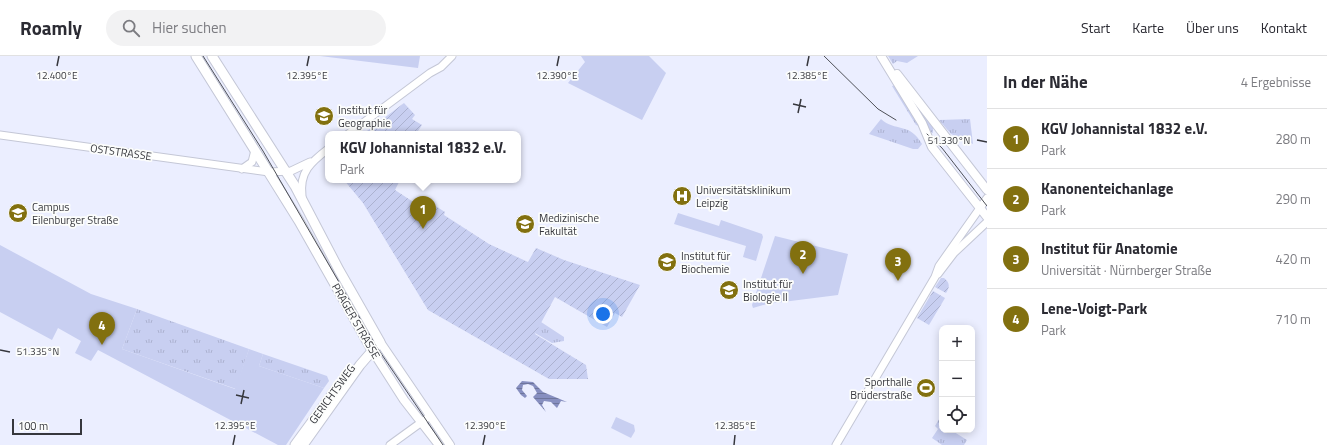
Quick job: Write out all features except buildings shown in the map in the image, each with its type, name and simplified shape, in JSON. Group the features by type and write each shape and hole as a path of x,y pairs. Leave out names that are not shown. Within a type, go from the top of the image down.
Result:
{"main road":[{"path":"196,56 255,150"},
{"name":"PRAGER STRASSE","path":"212,56 302,198 339,270 378,340 450,445"},
{"path":"882,56 985,187"},
{"path":"882,56 922,123 932,147 987,217"},
{"name":"PRAGER STRASSE","path":"255,150 370,347 421,423 439,445"},
{"path":"370,347 378,340"},
{"name":"GERICHTSWEG","path":"295,445 327,398 370,347"},
{"name":"GERICHTSWEG","path":"303,445 360,364 370,347"}],"street":[{"path":"352,131 430,73 445,64 450,57"},
{"name":"OSTSTRASSE","path":"0,135 242,169 286,172"},
{"path":"242,169 252,162 255,150"},
{"path":"286,172 310,162 325,151"},
{"path":"302,198 301,182 310,162"},
{"path":"836,445 935,277 945,257 987,198"},
{"path":"935,277 945,267 954,253 987,222"},
{"path":"390,445 430,416"}],"green space":[{"path":"320,56 420,56 418,68"},
{"path":"581,56 649,56 666,73 642,120 568,83 585,62"},
{"path":"888,56 918,56 907,63 897,61 893,64"},
{"path":"900,81 933,125 933,133 928,131"},
{"path":"895,85 922,127 916,125 892,86"},
{"path":"404,103 415,115 412,119 422,125 418,131 367,131"},
{"path":"881,119 886,123 912,133 922,144 918,149 913,149 869,134"},
{"path":"970,119 973,144 951,134 939,120"},
{"path":"346,183 398,183 395,190 424,209 429,202 445,212 444,215 489,244 528,262 536,248 564,260 640,285 622,317 615,313 607,327 555,297 535,334 586,365 588,379 549,379 428,310 363,203"},
{"path":"678,213 719,226 721,220 762,234 763,237 756,261 743,257 746,246 674,224"},
{"path":"775,236 848,254 838,295 767,304 753,308 752,305"},
{"path":"0,245 91,294 137,309 122,349 235,389 249,349 263,354 259,366 324,388 286,445 278,445 98,350 91,361 75,353 81,341 58,328 52,340 0,312"},
{"path":"941,278 944,278 948,283 949,287 946,293 935,287"},
{"path":"933,291 945,298 929,325 917,318"},
{"path":"137,309 249,349 236,389 122,349"},
{"path":"541,322 564,337 564,341 552,343 535,333"},
{"path":"263,354 327,376 329,381 324,388 259,366"},
{"path":"616,417 634,425 635,431 631,438 611,428"},
{"path":"939,419 939,433 956,433 967,440 964,445 942,445 932,438 938,429 935,426"}],"shaded area":[{"path":"522,381 533,382 543,392 567,402 561,401 557,408 551,402 544,401 542,405 546,412 533,397 537,393 533,386 528,384 523,385 522,390 527,396 525,398 521,395 516,388"}],"tram line":[{"path":"203,56 263,151 376,346 443,445"},
{"path":"824,56 878,109 896,120"},
{"path":"927,134 942,148 987,206"}],"place":[{"name":"Institut für Geographie","path":"324,116"},
{"name":"Universitätsklinikum Leipzig","path":"682,196"},
{"name":"Campus Eilenburger Straße","path":"18,213"},
{"name":"Medizinische Fakultät","path":"525,224"},
{"name":"KGV Johannistal 1832 e.V.","path":"423,229"},
{"name":"Institut für Biochemie","path":"667,262"},
{"name":"Kanonenteichanlage","path":"803,274"},
{"name":"Institut für Anatomie","path":"898,281"},
{"name":"Institut für Biologie II","path":"729,290"},
{"name":"Lene-Voigt-Park","path":"102,345"},
{"name":"Sporthalle Brüderstraße","path":"926,388"}]}
